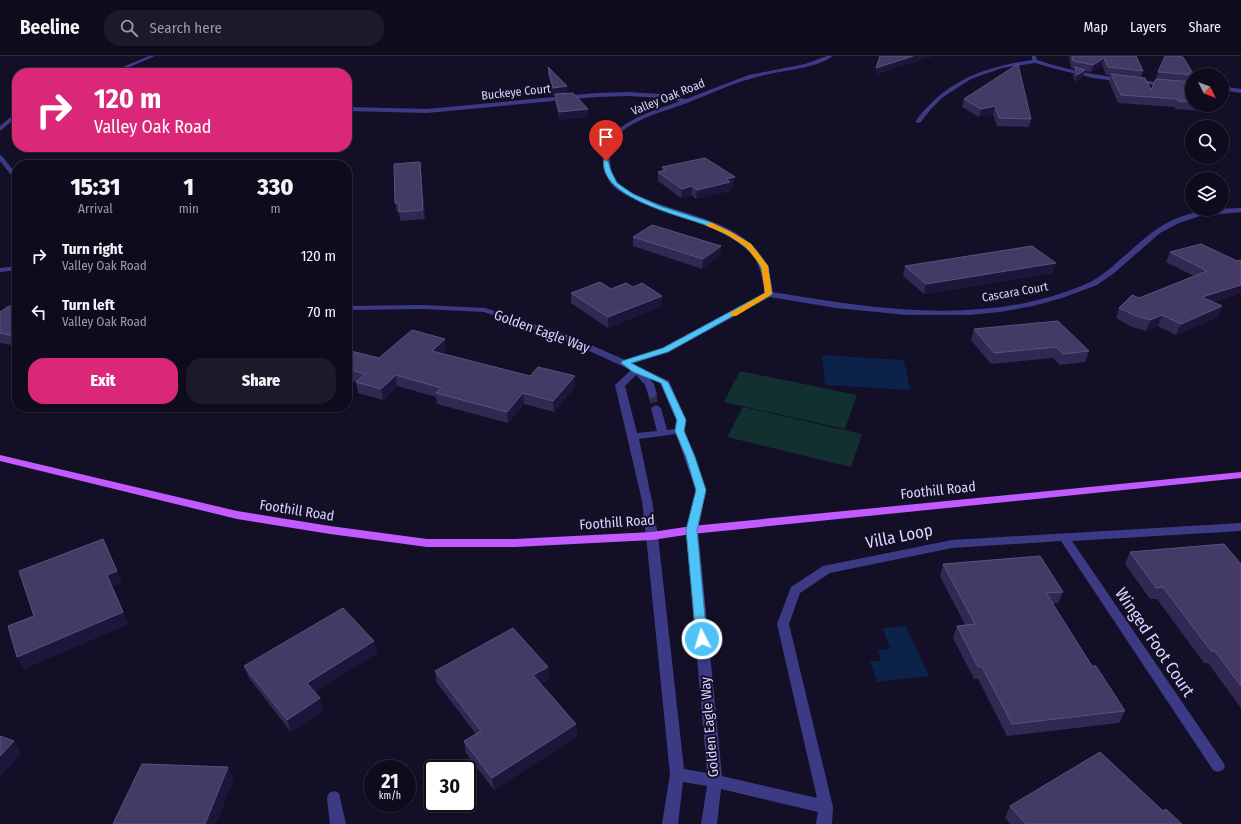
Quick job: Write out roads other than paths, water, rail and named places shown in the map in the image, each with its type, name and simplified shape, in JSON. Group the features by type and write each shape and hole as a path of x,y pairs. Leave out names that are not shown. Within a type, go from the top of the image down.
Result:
{"main road":[{"name":"Foothill Road","path":"0,458 237,515 330,530 427,543 515,543 652,536 692,530 1241,475"}],"street":[{"path":"123,68 153,56"},
{"name":"Valley Oak Road","path":"769,294 764,266 749,246 729,233 707,223 658,207 631,195 615,184 608,171 606,161 608,146 613,137 632,122 741,80 761,74 800,66 831,56"},
{"path":"918,122 928,107 958,84 981,72 1034,58 1052,67 1104,79 1185,85"},
{"path":"1229,89 1241,91"},
{"name":"Buckeye Court","path":"352,109 427,111 596,95 628,94 661,96 686,101"},
{"path":"0,129 12,118"},
{"path":"0,157 12,173"},
{"name":"Cascara Court","path":"769,294 847,307 920,314 976,311 1015,306 1058,296 1090,285 1114,269 1156,233 1175,221 1209,211 1241,210"},
{"path":"0,270 12,269"},
{"path":"625,363 665,350 769,294"},
{"name":"Golden Eagle Way","path":"352,308 423,307 485,310 570,339 664,382 681,420 680,431 701,490 692,530 715,781 709,824"},
{"path":"636,370 620,385 634,437 647,501 652,536 677,774 670,824"},
{"name":"Golden Eagle Way","path":"636,370 649,384 652,395"},
{"path":"656,408 663,434"},
{"path":"634,437 680,431"},
{"name":"Villa Loop","path":"824,824 826,807 783,624 795,590 827,569 952,544 1241,527"},
{"name":"Winged Foot Court","path":"1064,538 1218,766"},
{"path":"677,774 715,781 826,807"},
{"path":"334,798 338,824"}],"water":[{"path":"822,355 904,360 910,390 825,385"},
{"path":"906,626 929,676 877,682 870,661 881,661 878,650 890,649 883,628"}],"tunnel":[{"path":"652,395 656,408"}]}
